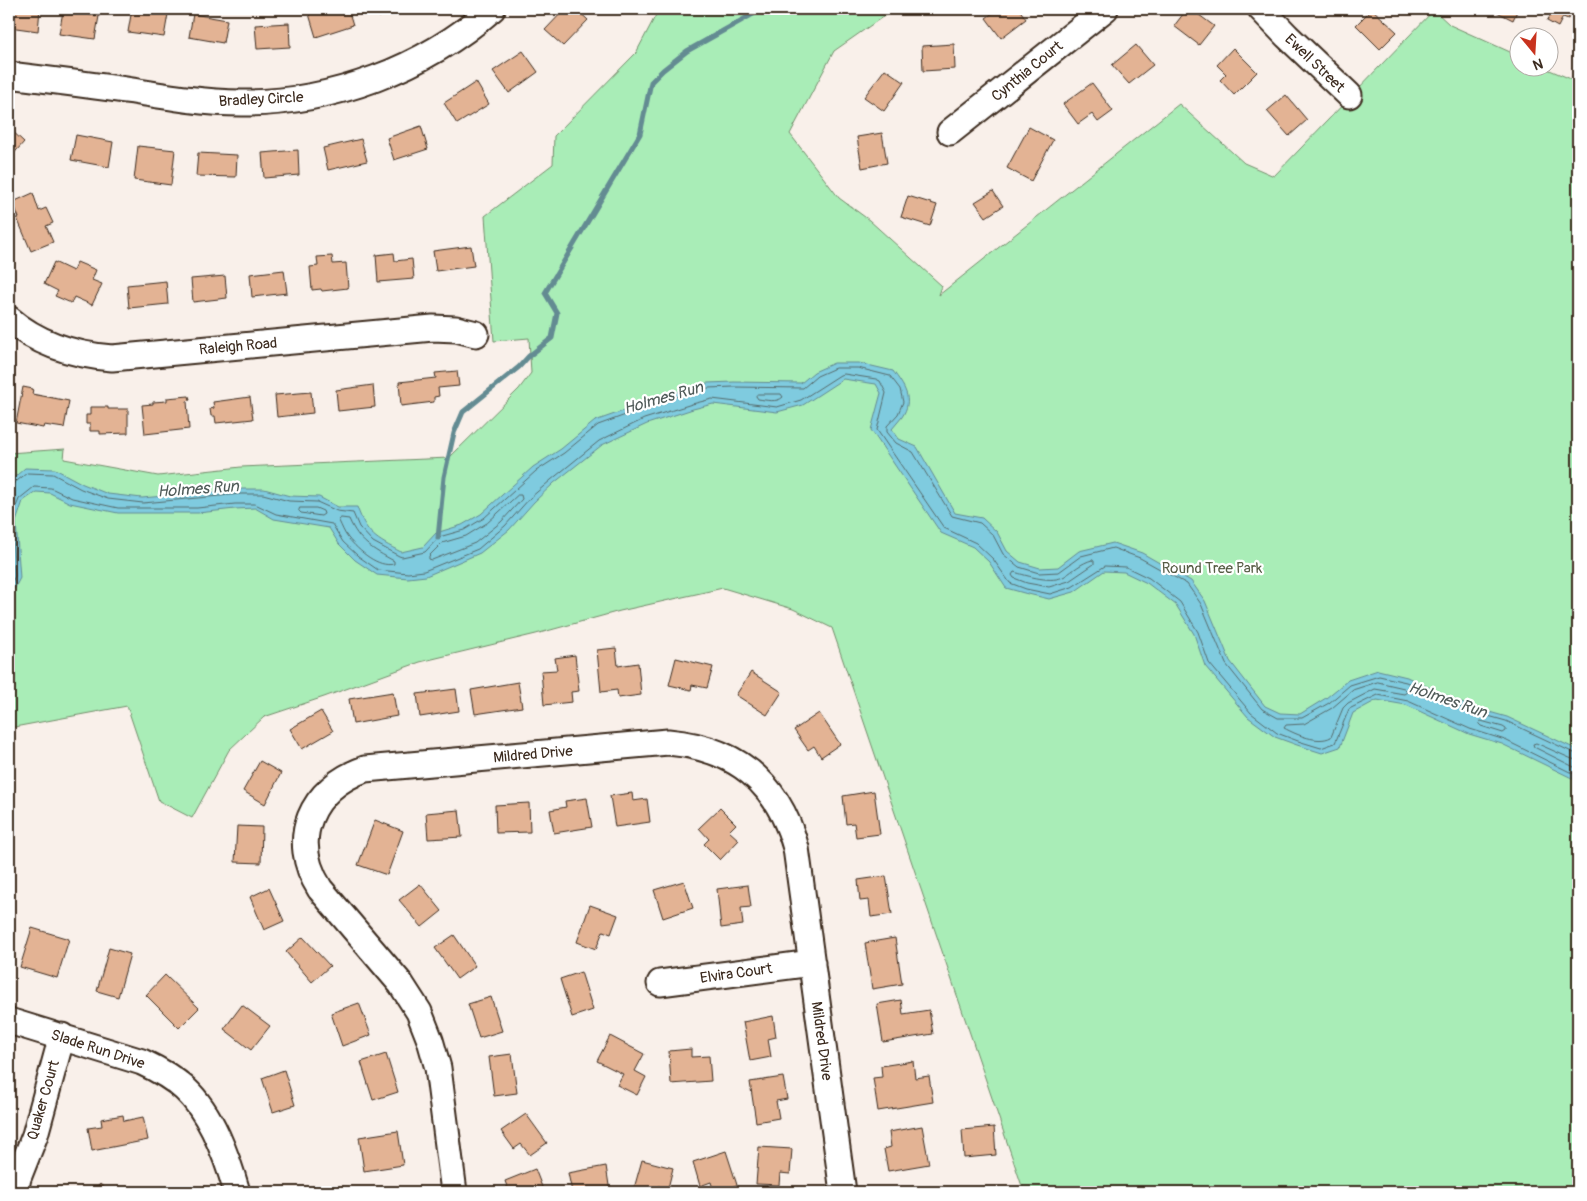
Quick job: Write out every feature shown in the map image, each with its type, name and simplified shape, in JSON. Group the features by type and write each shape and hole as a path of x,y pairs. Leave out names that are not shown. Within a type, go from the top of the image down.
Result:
{"street":[{"name":"Bradley Circle","path":"9,75 208,101 243,103 290,100 344,89 396,70 448,43 492,9"},
{"name":"Cynthia Court","path":"950,132 1105,9"},
{"name":"Ewell Street","path":"1261,9 1349,95"},
{"name":"Raleigh Road","path":"9,319 37,338 60,349 85,356 112,358 433,328 456,329 476,334"},
{"name":"Mildred Drive","path":"454,1192 438,1068 430,1040 419,1012 401,984 320,889 314,879 306,860 305,840 308,821 316,804 328,790 348,775 365,769 668,742 690,744 712,750 734,760 754,775 770,792 792,832 796,848 843,1192"},
{"name":"Elvira Court","path":"660,983 812,963"},
{"name":"Slade Run Drive","path":"9,1021 142,1062 161,1071 184,1088 200,1107 214,1131 237,1192"},
{"name":"Quaker Court","path":"15,1192 18,1178 34,1135 62,1036"}],"green space":[{"name":"Round Tree Park","path":"659,9 894,9 834,51 790,134 839,198 869,220 942,286 939,295 1179,104 1244,163 1274,176 1434,10 1450,25 1510,52 1510,78 1560,78 1560,74 1578,82 1578,1192 1024,1192 832,628 793,609 723,588 620,611 536,634 420,662 264,717 229,750 192,818 159,801 127,706 9,728 9,453 65,449 64,459 158,476 241,467 449,458 519,389 531,373 529,338 494,341 485,216 553,164 554,136 636,53"}],"water":[{"name":"Holmes Run","path":"834,363 859,363 893,371 904,387 907,404 902,417 892,429 899,439 917,447 955,513 982,518 997,532 1007,551 1020,562 1040,568 1058,567 1079,551 1113,543 1142,553 1191,581 1205,601 1230,661 1265,706 1280,713 1300,714 1326,698 1348,680 1378,670 1407,677 1468,706 1507,717 1578,750 1578,781 1502,744 1469,734 1406,705 1377,700 1353,713 1340,747 1322,753 1275,737 1248,717 1205,666 1194,634 1176,605 1147,583 1124,572 1104,571 1074,592 1049,599 1006,588 989,562 973,547 941,533 871,430 881,393 876,384 843,379 803,405 777,412 713,404 647,424 602,445 554,483 509,530 480,553 426,576 408,578 377,575 355,560 339,544 329,528 274,519 255,508 198,513 118,513 70,503 50,493 36,492 23,501 16,522 20,578 9,599 9,482 25,468 55,469 83,484 108,494 142,498 241,489 264,489 290,496 319,497 338,507 357,507 373,535 401,552 423,547 436,533 462,525 481,514 533,467 561,449 595,421 707,383 801,383 814,372"}],"building":[{"path":"9,9 40,9 38,31 9,27"},
{"path":"132,9 168,14 164,37 128,32"},
{"path":"326,9 348,9 353,25 316,37 309,14"},
{"path":"376,9 403,9 379,17"},
{"path":"565,9 576,9 588,20 563,46 545,30"},
{"path":"998,9 1019,9 1026,19 1001,38 986,18"},
{"path":"1187,9 1191,9 1214,26 1199,45 1174,26"},
{"path":"1372,9 1397,32 1380,49 1356,25"},
{"path":"1491,9 1518,9 1513,20"},
{"path":"1544,9 1574,9 1568,19 1563,17 1558,27 1547,21 1552,13"},
{"path":"63,11 99,16 95,39 59,34"},
{"path":"193,14 227,20 223,43 189,37"},
{"path":"289,23 290,47 257,49 255,25"},
{"path":"954,44 955,69 923,71 922,46"},
{"path":"1136,45 1153,65 1129,84 1112,65"},
{"path":"1233,48 1257,72 1234,95 1220,80 1226,74 1217,65"},
{"path":"523,51 538,72 509,93 493,71"},
{"path":"885,69 904,82 884,111 864,97"},
{"path":"476,82 489,104 457,124 444,103"},
{"path":"1092,83 1113,111 1098,122 1092,114 1078,124 1063,104"},
{"path":"1286,95 1307,120 1289,136 1267,111"},
{"path":"421,126 428,149 394,160 387,138"},
{"path":"1029,127 1053,140 1031,181 1007,168"},
{"path":"9,128 24,142 9,159"},
{"path":"882,133 887,163 862,168 857,137"},
{"path":"76,135 113,142 109,167 71,160"},
{"path":"361,139 367,161 328,170 323,148"},
{"path":"138,146 175,150 171,185 134,180"},
{"path":"298,150 299,175 264,178 262,153"},
{"path":"198,153 237,155 236,177 196,176"},
{"path":"993,191 1003,206 986,217 975,202"},
{"path":"33,193 39,211 46,208 53,223 46,226 53,242 31,251 17,218 19,218 13,202"},
{"path":"908,196 937,205 930,226 901,217"},
{"path":"471,246 474,266 436,271 433,251"},
{"path":"394,253 395,261 412,259 414,279 378,282 376,255"},
{"path":"332,256 333,264 346,263 348,288 322,291 321,289 312,290 310,267 318,266 317,257"},
{"path":"54,262 73,271 77,262 96,270 92,280 102,284 92,305 74,297 71,303 55,296 58,291 44,284"},
{"path":"284,270 287,293 252,297 250,274"},
{"path":"225,276 227,298 193,302 191,279"},
{"path":"166,281 168,304 129,308 127,285"},
{"path":"457,371 459,386 438,388 439,396 434,397 434,402 401,406 399,382 436,378 435,373"},
{"path":"373,385 375,407 338,411 336,390"},
{"path":"23,387 33,389 32,394 69,401 64,428 44,425 43,428 16,423"},
{"path":"311,392 313,413 277,417 275,395"},
{"path":"189,396 190,400 187,401 189,429 145,434 142,405 167,401 167,398"},
{"path":"250,397 253,419 216,423 215,416 211,416 210,409 214,408 213,402"},
{"path":"90,407 128,409 128,433 100,434 100,431 90,431 90,424 86,424 86,415 90,415"},
{"path":"616,648 618,666 638,663 641,695 618,698 617,690 601,692 597,650"},
{"path":"575,655 579,691 571,692 572,702 544,705 541,671 557,670 555,658"},
{"path":"676,658 713,667 707,688 692,685 691,690 669,685"},
{"path":"751,672 782,692 767,715 736,695"},
{"path":"518,682 522,707 475,714 471,690"},
{"path":"456,689 459,711 420,717 417,694"},
{"path":"393,692 397,716 353,724 349,699"},
{"path":"321,711 333,731 302,749 290,729"},
{"path":"819,713 840,744 821,757 814,746 808,750 794,730"},
{"path":"260,761 281,773 265,804 243,791"},
{"path":"874,791 880,834 856,837 854,823 846,824 843,796"},
{"path":"632,793 633,801 647,799 650,822 615,827 610,796"},
{"path":"587,798 592,827 554,833 550,810 566,807 565,801"},
{"path":"529,803 530,832 496,833 495,805"},
{"path":"720,808 736,824 729,831 739,840 720,860 704,844 709,839 699,828"},
{"path":"459,810 462,837 428,839 426,813"},
{"path":"375,820 403,831 387,875 358,865"},
{"path":"237,826 262,827 261,863 235,862"},
{"path":"886,876 892,914 871,917 869,900 860,901 858,880"},
{"path":"684,881 693,908 663,918 654,890"},
{"path":"420,884 442,911 422,927 399,900"},
{"path":"748,885 751,907 741,908 743,925 721,928 717,889"},
{"path":"269,888 284,921 264,930 250,897"},
{"path":"590,905 618,915 611,934 603,931 596,949 577,942"},
{"path":"32,928 69,939 57,978 20,967"},
{"path":"454,935 475,966 457,979 435,948"},
{"path":"303,937 330,966 312,982 286,952"},
{"path":"895,938 902,984 872,989 865,943"},
{"path":"109,948 130,954 118,997 97,991"},
{"path":"581,972 593,1010 572,1017 560,979"},
{"path":"165,975 199,1008 179,1028 146,995"},
{"path":"491,997 502,1031 479,1038 468,1004"},
{"path":"901,1000 903,1014 929,1010 933,1034 883,1042 877,1004"},
{"path":"359,1003 371,1035 342,1046 331,1013"},
{"path":"242,1005 270,1026 251,1050 224,1029"},
{"path":"773,1016 776,1037 768,1039 771,1057 750,1061 743,1022"},
{"path":"610,1036 644,1054 635,1071 646,1077 637,1095 617,1085 623,1074 597,1061"},
{"path":"691,1049 691,1057 709,1056 711,1081 671,1084 669,1051"},
{"path":"386,1054 398,1092 373,1100 361,1062"},
{"path":"512,1054 517,1093 494,1096 489,1057"},
{"path":"913,1061 915,1078 929,1076 933,1102 878,1111 873,1078 882,1077 881,1066"},
{"path":"284,1070 295,1105 273,1112 262,1078"},
{"path":"783,1077 787,1099 776,1101 779,1118 756,1122 750,1082"},
{"path":"526,1114 547,1143 530,1155 521,1144 514,1149 501,1131"},
{"path":"123,1115 124,1121 143,1117 148,1140 92,1151 88,1128 102,1126 101,1119"},
{"path":"922,1126 929,1164 888,1171 884,1149 891,1147 889,1132"},
{"path":"994,1127 996,1155 964,1158 962,1130"},
{"path":"398,1131 403,1165 364,1171 359,1137"},
{"path":"759,1147 792,1149 790,1174 780,1173 779,1185 756,1184"},
{"path":"726,1151 737,1185 716,1192 714,1192 711,1182 700,1186 693,1162"},
{"path":"642,1160 673,1168 668,1188 658,1186 657,1192 633,1192"},
{"path":"606,1166 610,1192 572,1192 568,1173"},
{"path":"535,1169 544,1192 509,1192 505,1181"},
{"path":"100,1184 109,1192 93,1192"},
{"path":"189,1188 190,1192 176,1192"}],"waterway":[{"path":"438,538 444,477 454,433 463,412 552,338 557,313 545,293 640,134 651,82 687,51 762,9"}]}
